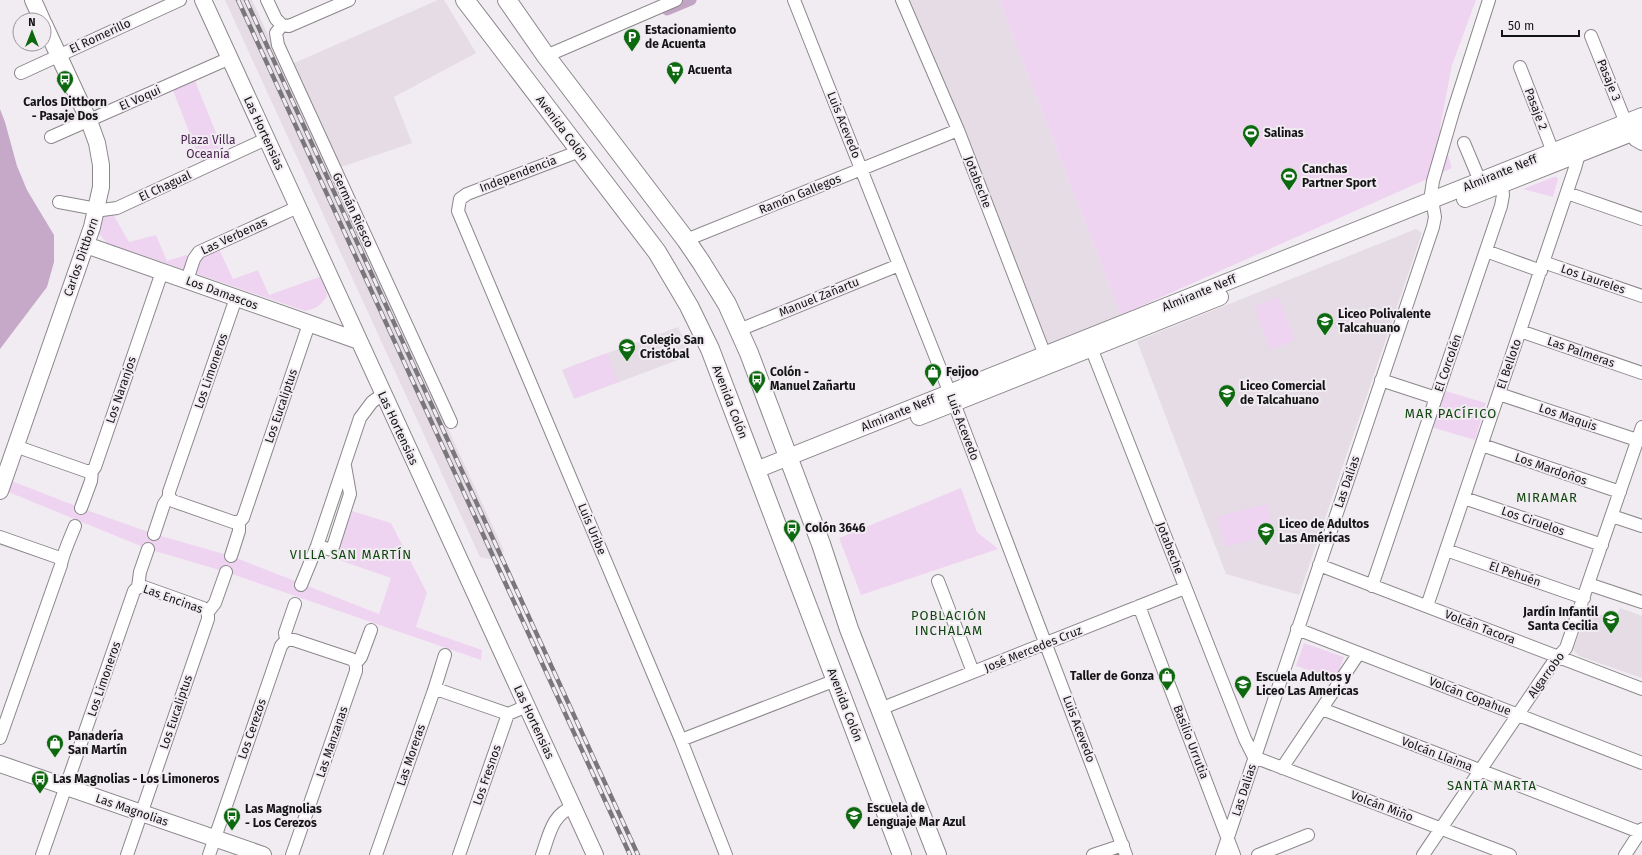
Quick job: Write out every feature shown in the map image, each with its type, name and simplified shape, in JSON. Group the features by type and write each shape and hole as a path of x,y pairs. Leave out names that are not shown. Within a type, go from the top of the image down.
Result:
{"main road":[{"name":"Avenida Colón","path":"465,0 657,252 686,299 710,349 902,855"},
{"path":"507,0 546,56 686,240 714,283 739,330 791,461 827,561 849,629 937,855"}],"street":[{"path":"33,0 38,12"},
{"name":"El Romerillo","path":"21,73 180,0"},
{"name":"Las Hortensias","path":"203,0 595,855"},
{"path":"268,0 276,19 282,25 289,26 349,0"},
{"path":"546,56 676,0"},
{"name":"Luis Acevedo","path":"794,0 952,398 1124,850"},
{"name":"Jotabeche","path":"902,0 958,130 1047,360"},
{"name":"Las Dalias","path":"1222,855 1433,227 1432,189 1443,146 1489,0"},
{"name":"Germán Riesco","path":"282,25 276,33 278,45 451,422"},
{"name":"Pasaje 3","path":"1591,36 1635,133"},
{"name":"Carlos Dittborn","path":"0,491 86,245 97,209 101,187 101,165 97,143 89,120 52,42"},
{"name":"El Voqui","path":"51,138 230,58"},
{"name":"Pasaje 2","path":"1520,67 1553,152"},
{"name":"Almirante Neff","path":"758,475 1433,205 1480,181 1553,152 1577,149 1635,133 1642,116"},
{"name":"Ramón Gallegos","path":"686,240 958,130"},
{"name":"El Chagual","path":"58,202 97,209 108,210 118,208 266,139"},
{"path":"1464,143 1480,181"},
{"name":"Almirante Neff","path":"1433,205 1502,185 1577,149"},
{"name":"El Belloto","path":"1427,606 1567,193 1577,149"},
{"name":"Independencia","path":"459,203 463,196 472,192 580,151"},
{"name":"El Corcolén","path":"1372,586 1501,206 1503,195 1502,185"},
{"path":"1567,193 1642,219"},
{"name":"Luis Uribe","path":"459,203 458,211 460,218 681,740 726,855"},
{"name":"Las Verbenas","path":"187,280 196,256 201,251 298,207"},
{"name":"Los Damascos","path":"86,245 359,341"},
{"name":"Los Laureles","path":"1486,251 1642,296"},
{"name":"Manuel Zañartu","path":"739,330 899,265"},
{"name":"Los Naranjos","path":"81,508 91,481 92,471 95,467 162,272"},
{"name":"Los Limoneros","path":"154,534 164,504 169,497 169,492 236,298"},
{"name":"Los Eucaliptus","path":"231,556 240,531 239,522 243,518 309,324"},
{"name":"Las Palmeras","path":"1520,332 1642,373"},
{"name":"Jotabeche","path":"1089,343 1244,739 1254,758"},
{"path":"1381,380 1436,398"},
{"path":"301,585 317,546 364,412 372,402 383,394"},
{"name":"Los Maquis","path":"1499,394 1638,446"},
{"name":"Algarrobo","path":"1423,855 1558,657 1566,648 1620,492 1638,446 1642,427"},
{"name":"Los Mardoños","path":"1482,445 1620,492"},
{"path":"15,446 86,471 92,471"},
{"path":"169,497 173,501 233,522 239,522"},
{"name":"Los Ciruelos","path":"1464,498 1602,545"},
{"path":"1612,516 1642,526"},
{"path":"0,738 61,565 61,560 66,552 75,526"},
{"path":"0,537 61,560"},
{"name":"Los Limoneros","path":"42,855 134,591 138,587 140,572 148,549"},
{"name":"El Pehuén","path":"1446,550 1584,598"},
{"name":"Volcán Tacora","path":"1319,565 1642,689"},
{"name":"Los Eucaliptus","path":"127,855 208,619 208,612 215,603 226,572"},
{"path":"938,581 973,672"},
{"path":"1588,584 1642,602"},
{"name":"Las Encinas","path":"138,587 144,587 196,605 206,609 208,612"},
{"name":"José Mercedes Cruz","path":"880,709 1185,588"},
{"name":"Los Cerezos","path":"209,855 281,646 286,640 285,633 295,604"},
{"name":"Basilio Urrutia","path":"1139,606 1234,855"},
{"name":"Volcán Copahue","path":"1297,629 1642,763"},
{"name":"Las Manzanas","path":"292,855 356,671 356,663 361,656 371,630"},
{"path":"286,640 291,639 301,642 351,659 356,663"},
{"path":"1282,768 1359,653"},
{"name":"Las Moreras","path":"376,855 435,690 436,682 445,655"},
{"path":"681,740 836,680"},
{"path":"435,690 508,714 526,706"},
{"name":"Volcán Llaima","path":"1322,709 1641,832"},
{"name":"Los Fresnos","path":"459,855 508,714"},
{"name":"Volcán Miño","path":"1254,758 1510,855"},
{"name":"Las Magnolias","path":"0,764 264,855"},
{"path":"542,855 556,818 564,811 574,807"},
{"path":"1625,855 1641,832"},
{"path":"1258,855 1308,835"},
{"path":"1093,855 1124,850"}],"shaded area":[{"path":"225,0 252,0 504,551 494,558 489,559 480,557"},
{"path":"438,0 444,0 476,53 394,97 412,143 338,168 292,64"},
{"path":"909,0 999,0 1121,315 1047,347"},
{"path":"0,109 17,166 27,190 54,235 54,262 47,287 0,349"},
{"path":"1416,229 1422,233 1299,595 1226,574 1137,341"},
{"name":"Colegio San Cristóbal","path":"678,327 691,355 574,399 562,370"},
{"name":"Jardín Infantil Santa Cecilia","path":"1620,608 1642,616 1642,678 1579,656 1573,649 1589,611 1614,619"}],"green space":[{"name":"Salinas","path":"999,0 1476,0 1452,65 1440,128 1452,168 1121,315"},
{"name":"Plaza Villa Oceanía","path":"191,71 225,155 202,165 169,80"},
{"path":"1557,177 1558,179 1553,197 1523,189"},
{"path":"113,214 129,242 156,235 167,261 186,255 192,259 200,257 218,247 233,279 258,270 269,295 322,276 325,280 327,296 318,306 305,311 107,243 98,233 103,217"},
{"path":"1278,297 1295,340 1271,350 1254,307"},
{"path":"607,353 618,382 575,398 564,369"},
{"path":"1442,390 1486,403 1475,440 1431,427"},
{"path":"4,478 154,534 231,556 379,614 391,578 336,559 352,511 391,523 427,593 416,627 482,650 481,660 226,572 148,549 1,489"},
{"path":"961,488 977,532 998,549 861,595 839,538"},
{"path":"1267,504 1275,534 1225,547 1217,517"},
{"path":"1304,643 1344,657 1336,679 1296,666"}],"waterway":[{"path":"667,10 691,0"}],"railway":[{"path":"238,0 630,855"},
{"path":"246,0 638,855"}],"place":[{"name":"Estacionamiento de Acuenta","path":"632,52"},
{"name":"Acuenta","path":"675,85"},
{"name":"Carlos Dittborn - Pasaje Dos","path":"65,94"},
{"name":"Salinas","path":"1251,148"},
{"name":"Canchas Partner Sport","path":"1289,191"},
{"name":"Liceo Polivalente Talcahuano","path":"1325,336"},
{"name":"Colegio San Cristóbal","path":"627,362"},
{"name":"Feijoo","path":"933,387"},
{"name":"Colón - Manuel Zañartu","path":"757,394"},
{"name":"Liceo Comercial de Talcahuano","path":"1227,408"},
{"name":"Colón 3646","path":"792,543"},
{"name":"Liceo de Adultos Las Américas","path":"1266,546"},
{"name":"Jardín Infantil Santa Cecilia","path":"1611,634"},
{"name":"Taller de Gonza","path":"1167,691"},
{"name":"Escuela Adultos y Liceo Las Americas","path":"1243,699"},
{"name":"Panadería San Martín","path":"55,758"},
{"name":"Las Magnolias - Los Limoneros","path":"40,794"},
{"name":"Escuela de Lenguaje Mar Azul","path":"854,830"},
{"name":"Las Magnolias - Los Cerezos","path":"232,831"}],"district":[{"name":"MAR PACÍFICO","path":"1451,413"},
{"name":"MIRAMAR","path":"1547,497"},
{"name":"VILLA SAN MARTÍN","path":"351,554"},
{"name":"POBLACIÓN INCHALAM","path":"949,622"},
{"name":"SANTA MARTA","path":"1492,785"}]}
